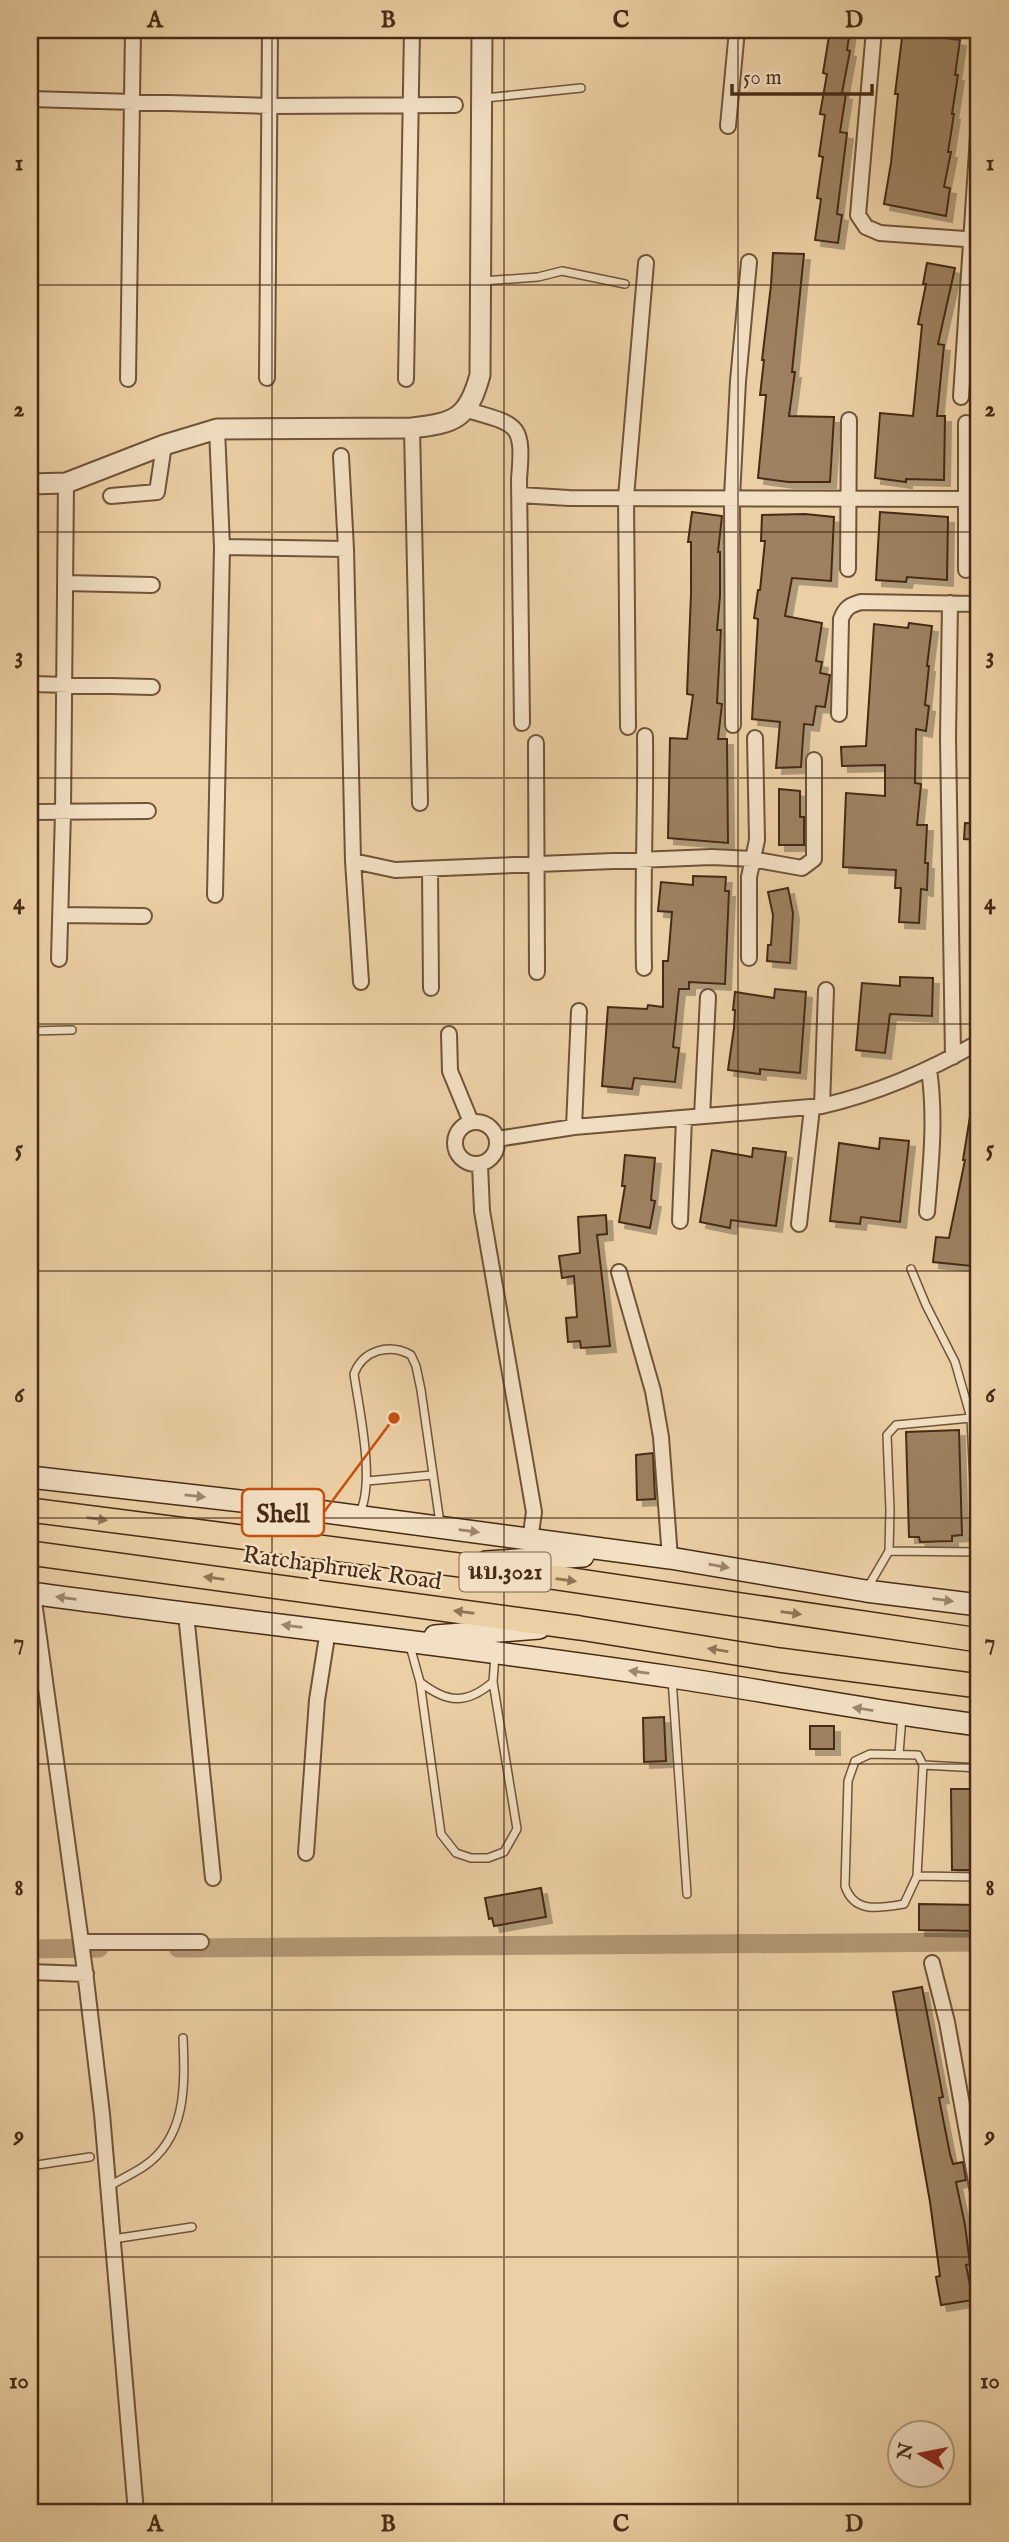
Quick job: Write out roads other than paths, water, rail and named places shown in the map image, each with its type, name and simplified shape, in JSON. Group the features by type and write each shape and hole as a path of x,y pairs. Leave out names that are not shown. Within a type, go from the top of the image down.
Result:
{"main road":[{"name":"นบ.3021","path":"30,1477 258,1503 670,1558 866,1591 979,1605"},
{"name":"Ratchaphruek Road","path":"30,1510 545,1576 979,1640"},
{"name":"Ratchaphruek Road","path":"30,1553 979,1686"},
{"path":"449,1565 627,1553"},
{"path":"31,1593 671,1677 979,1725"},
{"path":"400,1640 537,1628 580,1628"}],"street":[{"path":"128,379 132,30"},
{"path":"267,378 270,30"},
{"path":"406,379 412,30"},
{"path":"30,484 66,483 164,445 217,429 412,428 443,424 467,410 480,375 482,30"},
{"path":"728,126 737,30"},
{"path":"874,30 858,215 866,227 880,233 975,239"},
{"path":"30,99 270,106 455,105"},
{"path":"961,397 975,239 979,120"},
{"path":"733,725 732,497 738,381 749,262"},
{"path":"628,727 626,497 646,263"},
{"path":"467,410 510,423 518,434 521,453 519,495 522,723"},
{"path":"848,569 849,420"},
{"path":"966,423 972,499 966,570"},
{"path":"412,428 420,803"},
{"path":"215,895 222,547 217,429"},
{"path":"111,496 157,492 164,445"},
{"path":"341,456 354,861 361,982"},
{"path":"59,959 66,483"},
{"path":"519,495 972,499"},
{"path":"222,547 346,549"},
{"path":"65,583 152,585"},
{"path":"839,714 841,619 844,610 861,602 979,604"},
{"path":"950,603 948,737 953,1058"},
{"path":"30,684 152,687"},
{"path":"644,968 645,736"},
{"path":"749,958 749,877 757,841 755,738"},
{"path":"536,743 537,972"},
{"path":"354,861 395,870 712,857 752,859 802,868 814,859 814,760"},
{"path":"30,812 148,811"},
{"path":"430,869 431,988"},
{"path":"60,915 144,916"},
{"path":"799,1224 817,1107 827,990"},
{"path":"702,1116 708,997"},
{"path":"574,1127 579,1012"},
{"path":"449,1034 450,1071 471,1122"},
{"path":"497,1139 574,1127 817,1107 858,1098 953,1058 979,1042"},
{"path":"927,1212 934,1135 934,1105 929,1069"},
{"path":"680,1221 684,1118"},
{"path":"471,1122 488,1125 497,1139 494,1155 480,1165 464,1162 455,1148 458,1132 471,1122"},
{"path":"480,1165 482,1211 534,1512 530,1540"},
{"path":"619,1272 655,1403 661,1437 670,1558"},
{"path":"31,1593 85,1972 109,2186 136,2512"},
{"path":"186,1614 213,1878"},
{"path":"306,1853 317,1700 328,1630"},
{"path":"81,1942 201,1942"},
{"path":"932,1963 947,2022 979,2198"},
{"path":"30,1972 85,1972"}],"lane":[{"path":"482,99 582,88"},
{"path":"482,281 538,277 562,271 625,284"},
{"path":"30,1031 72,1030"},
{"path":"911,1269 955,1362 971,1418 979,1589"},
{"path":"357,1517 364,1505 367,1481 354,1374 364,1355 385,1350 403,1351 411,1355 416,1366 441,1528"},
{"path":"866,1591 889,1551 887,1435 891,1429 904,1423 971,1418"},
{"path":"367,1481 432,1475"},
{"path":"889,1551 977,1552"},
{"path":"400,1640 420,1682 440,1835 456,1853 471,1858 488,1858 505,1852 517,1829 493,1682 495,1653"},
{"path":"671,1677 687,1894"},
{"path":"420,1682 436,1695 455,1699 475,1695 493,1682"},
{"path":"899,1754 902,1715"},
{"path":"870,1754 899,1754 918,1755 923,1765 917,1876 904,1904 861,1906 848,1898 845,1886 848,1781 855,1761 870,1754"},
{"path":"923,1765 979,1768"},
{"path":"917,1876 979,1877"},
{"path":"109,2186 145,2166 161,2151 177,2127 185,2072 183,2038"},
{"path":"30,2165 90,2157"},
{"path":"113,2239 192,2227"}],"waterway":[{"path":"178,1948 979,1942"},
{"path":"30,1949 99,1948"}],"place":[{"name":"Shell","path":"394,1418"}]}
